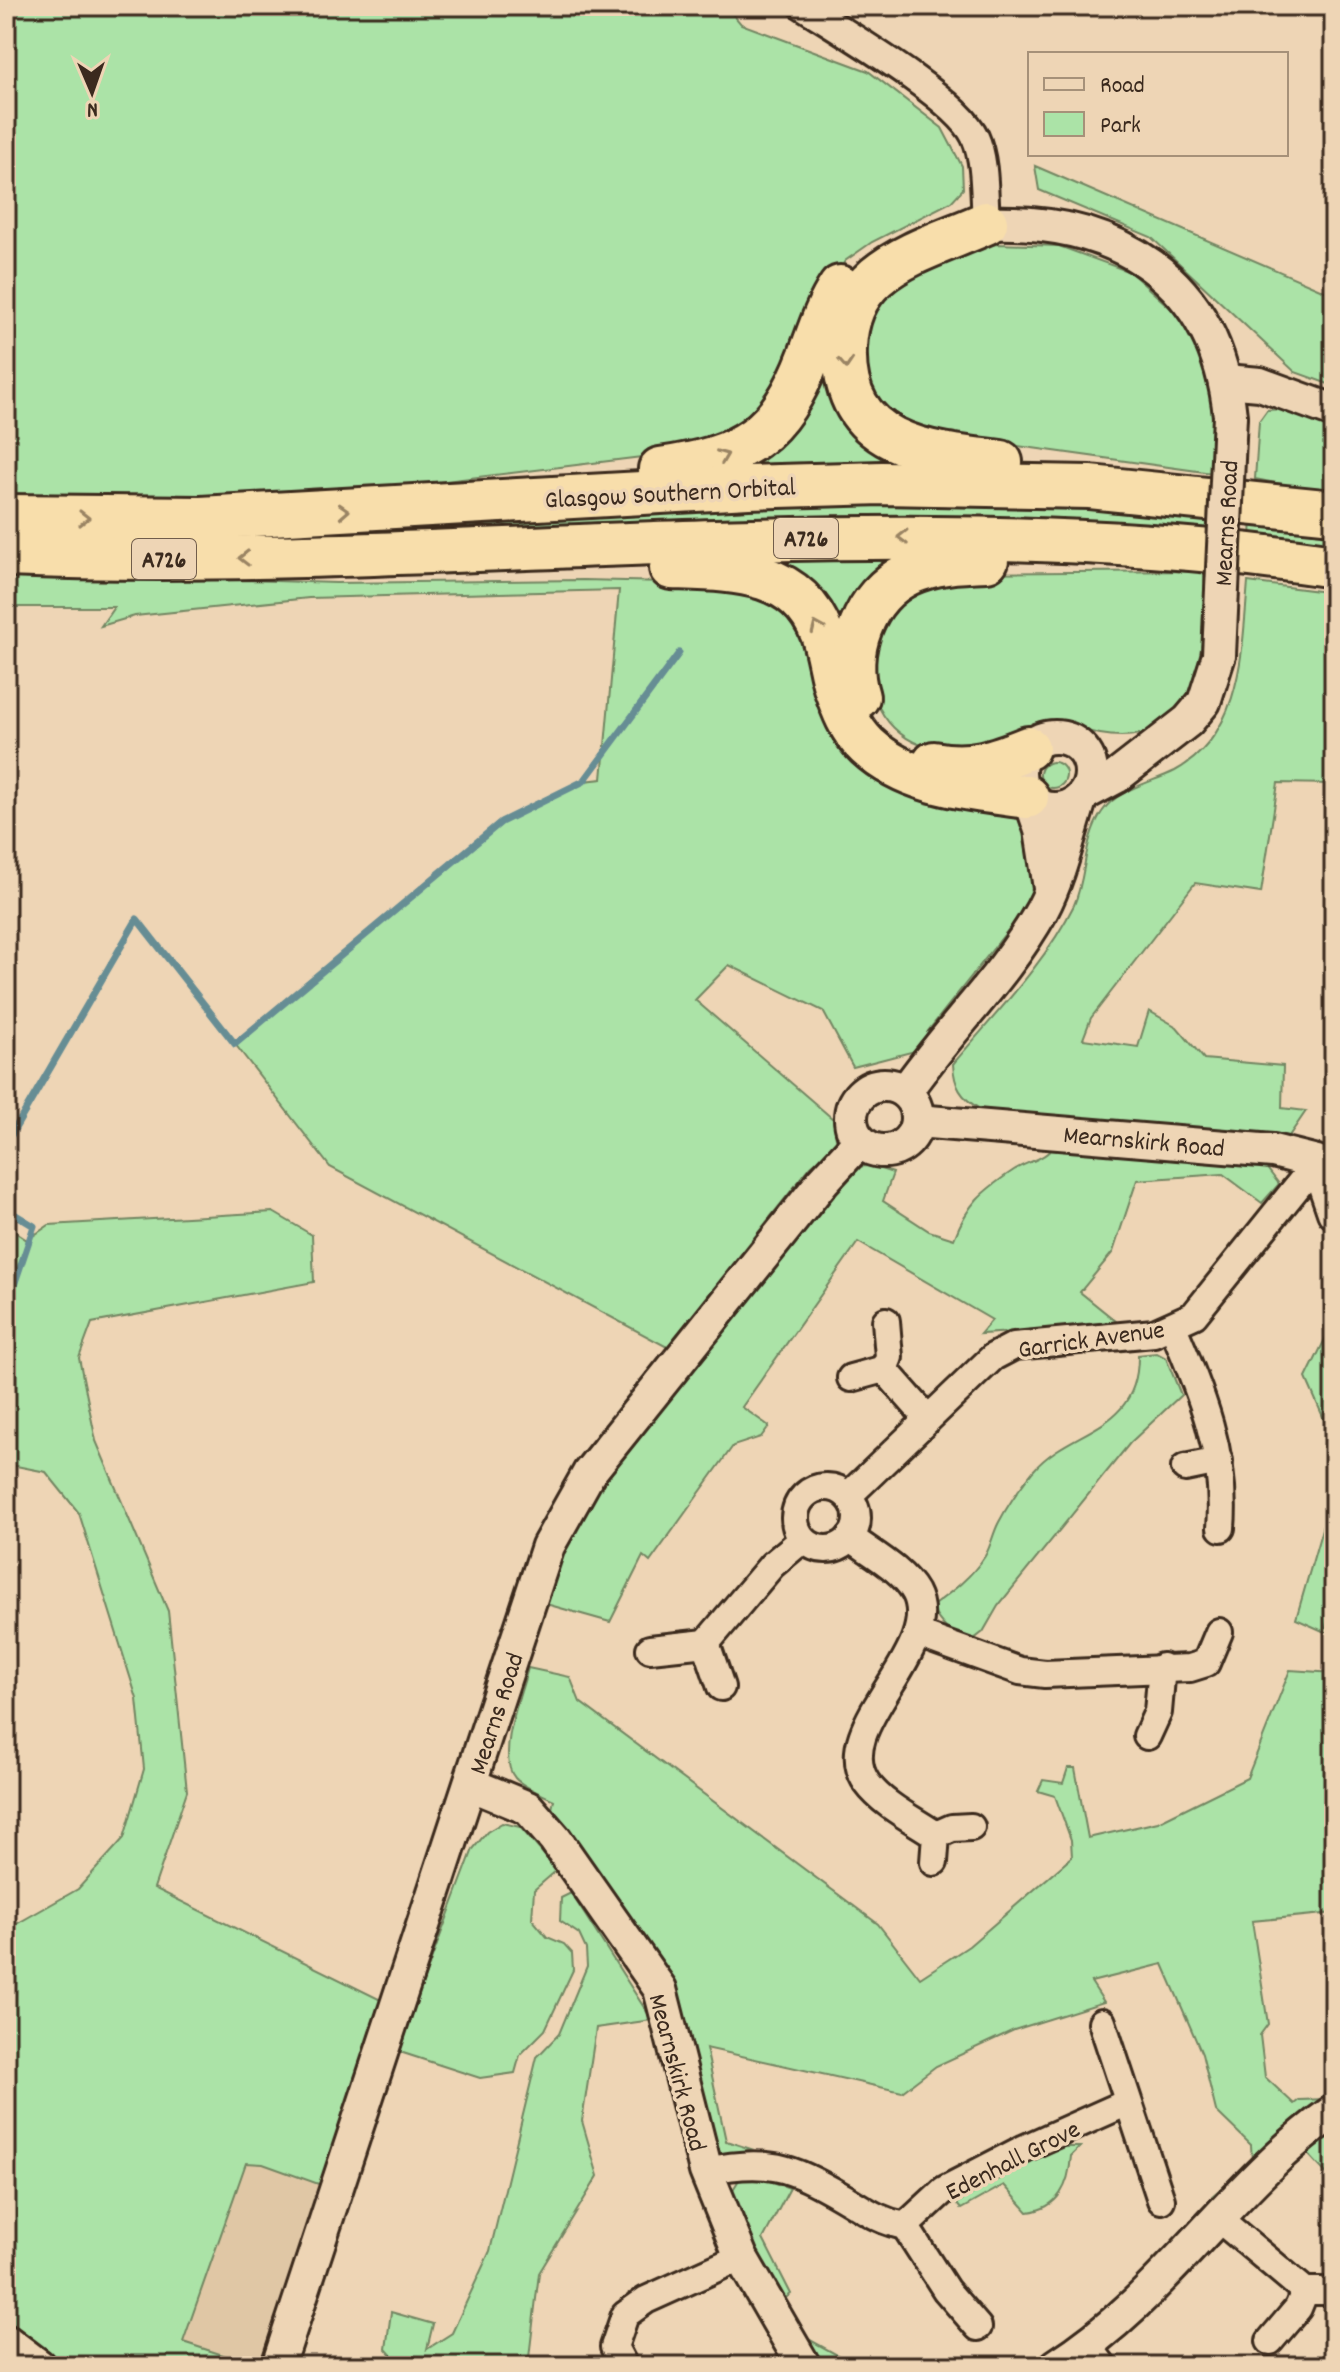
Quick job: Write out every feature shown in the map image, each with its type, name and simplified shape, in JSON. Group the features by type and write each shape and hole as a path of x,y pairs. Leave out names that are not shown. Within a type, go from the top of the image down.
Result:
{"highway":[{"path":"986,223 908,258 877,276 863,291 848,324 844,361 851,393 864,417 899,443 918,450 1291,506"},
{"path":"398,508 719,459 761,435 777,417 791,397 835,294 865,258 916,229 986,223"},
{"name":"Glasgow Southern Orbital","path":"6,516 201,518 882,483 1090,487 1334,512"},
{"name":"Glasgow Southern Orbital","path":"6,555 123,559 322,557 942,536 1145,544 1334,566"},
{"path":"322,557 721,570 767,578 794,594 814,617 840,700 855,733 866,745 884,760 918,777 1029,799"},
{"path":"1028,748 986,764 957,767 917,759 876,730 854,685 853,647 869,610 885,591 905,575 924,568 969,561 1288,559"}],"street":[{"path":"803,6 893,64 943,103 975,136 986,223"},
{"name":"Mearns Road","path":"986,223 1064,226 1120,245 1144,259 1181,292 1202,320 1226,381 1230,416 1219,655 1204,702 1188,721 1148,749 1116,777 1083,797"},
{"path":"1226,381 1260,384 1334,411"},
{"path":"1050,891 1044,845 1029,799 1021,788 1019,767 1028,748 1054,737 1079,746 1124,752 1148,749"},
{"path":"911,1106 888,1085 877,1085 858,1096 850,1117 860,1141 875,1150 897,1149 914,1134 911,1106 1013,955 1063,862 1091,768 1079,746"},
{"path":"1029,799 1055,810 1083,797"},
{"name":"Mearnskirk Road","path":"911,1106 1273,1151 1326,1163"},
{"name":"Mearns Road","path":"278,2366 472,1785 548,1546 589,1473 823,1181 860,1141"},
{"path":"1326,1163 1334,1212"},
{"name":"Garrick Avenue","path":"848,1496 993,1357 1014,1346 1122,1338 1173,1327 1194,1315 1326,1163"},
{"path":"884,1369 889,1357 886,1321"},
{"path":"1173,1327 1205,1404 1219,1461 1223,1501 1221,1528"},
{"path":"851,1378 884,1369"},
{"path":"884,1369 928,1419"},
{"path":"1185,1468 1219,1461"},
{"path":"831,1487 848,1496 856,1521 850,1537 832,1548 822,1549 803,1539 795,1522 798,1503 804,1496 812,1490 831,1487"},
{"path":"850,1537 903,1577 915,1593 921,1612 918,1634 867,1725 861,1768 867,1783 886,1800 936,1835"},
{"path":"650,1649 706,1643 772,1565 803,1539"},
{"path":"918,1634 1020,1671 1045,1674 1190,1668 1206,1663 1219,1632"},
{"path":"706,1643 721,1687"},
{"path":"1147,1736 1158,1712 1162,1667"},
{"name":"Mearnskirk Road","path":"472,1785 528,1808 555,1839 660,1989 706,2171 741,2257 804,2366"},
{"path":"936,1835 952,1828 971,1827"},
{"path":"934,1862 936,1835"},
{"path":"1102,2022 1126,2103 1161,2200"},
{"name":"Edenhall Grove","path":"905,2226 944,2190 1025,2148 1126,2103"},
{"path":"1056,2366 1095,2355 1130,2311 1303,2133 1334,2111"},
{"path":"706,2171 740,2164 767,2163 842,2196 881,2222 905,2226 946,2290 978,2327"},
{"path":"1219,2219 1305,2291 1334,2291"},
{"path":"624,2366 614,2347 625,2315 646,2300 741,2257"},
{"path":"1270,2341 1298,2308 1305,2291"},
{"path":"6,2341 39,2366"}],"shaded area":[{"path":"246,2163 263,2164 324,2186 262,2366 183,2342"}],"green space":[{"path":"6,6 726,6 741,24 868,71 942,128 962,166 963,189 951,202 872,242 845,261 819,306 777,401 715,448 339,494 199,500 6,500"},
{"path":"1035,166 1334,295 1334,386 1295,372 1151,237 1039,190"},
{"path":"996,244 1059,246 1130,272 1176,313 1212,366 1212,473 903,430 857,376 861,310 924,260"},
{"path":"826,360 920,465 761,469 755,459"},
{"path":"1283,409 1334,429 1334,494 1255,479 1259,421 1267,410"},
{"path":"922,498 1209,509 1207,533 285,544 6,531"},
{"path":"1252,516 1334,529 1334,553 1251,539"},
{"path":"891,556 892,564 861,589 851,603 844,642 832,608 817,594 755,557"},
{"path":"1204,571 1203,630 1191,687 1178,710 1159,726 1134,735 1100,734 1061,723 1044,722 1032,724 1010,739 992,746 963,751 938,749 906,738 894,728 876,700 872,683 872,657 891,607 951,573"},
{"path":"6,572 336,583 584,580 749,587 794,612 841,729 1025,816 1035,890 1023,911 928,1031 919,1050 853,1067 823,1011 729,965 695,1000 833,1119 837,1144 811,1166 667,1347 330,1167 235,1044 501,822 584,781 602,779 619,590 309,598 135,616 101,626 114,607 6,607"},
{"path":"1248,582 1334,593 1333,784 1278,783 1261,893 1195,883 1091,1018 1083,1039 1138,1047 1149,1011 1177,1027 1204,1059 1283,1066 1282,1108 1306,1111 1289,1136 980,1109 960,1091 953,1064 1018,988 1062,927 1078,894 1091,834 1108,804 1125,792 1175,771 1197,755 1214,735 1235,688 1244,635"},
{"path":"1053,762 1062,766 1066,775 1062,784 1053,788 1044,784 1040,775 1044,766"},
{"path":"1055,1144 1262,1162 1279,1184 1262,1203 1223,1174 1137,1180 1113,1252 1080,1292 1122,1326 980,1334 992,1320 858,1242 742,1407 769,1426 761,1437 733,1446 650,1562 643,1556 610,1622 546,1604 572,1527 599,1484 686,1379 850,1167 871,1166 893,1173 883,1201 929,1231 954,1239 970,1207 984,1192 1014,1170 1047,1153"},
{"path":"273,1212 312,1235 314,1282 92,1323 79,1358 96,1441 168,1611 187,1791 154,1888 383,2001 324,2186 263,2164 246,2163 183,2342 257,2366 65,2366 6,2326 6,1930 78,1889 124,1838 144,1769 137,1699 79,1513 46,1472 6,1464 6,1226 27,1240 49,1225"},
{"path":"1334,1310 1334,1442 1306,1378 1332,1325"},
{"path":"1157,1353 1166,1358 1181,1395 1130,1443 998,1606 983,1632 969,1643 951,1632 931,1607 980,1564 997,1526 1033,1471 1048,1456 1115,1414 1127,1400 1135,1381 1138,1355"},
{"path":"1334,1487 1334,1588 1325,1632 1296,1619"},
{"path":"528,1668 570,1677 580,1702 878,1924 920,1978 969,1946 1072,1857 1071,1840 1055,1796 1038,1791 1043,1780 1063,1783 1068,1768 1075,1768 1088,1838 1158,1822 1247,1778 1290,1670 1334,1673 1334,1913 1252,1921 1268,2024 1260,2035 1265,2077 1294,2104 1299,2100 1327,2099 1334,2077 1334,2102 1217,2202 1212,2196 1252,2161 1251,2145 1216,2111 1202,2054 1163,1964 1091,1982 1104,2002 1014,2030 936,2066 902,2092 706,2048 726,2141 751,2149 726,2157 715,2153 674,1997 551,1813 554,1800 523,1785 510,1768 509,1740"},
{"path":"502,1823 520,1827 557,1870 534,1890 532,1919 547,1937 564,1944 572,1953 573,1970 545,2030 520,2055 515,2073 480,2078 397,2051 473,1849 487,1832"},
{"path":"571,1893 652,2020 596,2028 582,2121 598,2176 539,2273 528,2366 401,2366 386,2349 391,2312 433,2324 427,2349 452,2333 490,2251 537,2057 559,2034 587,1966 586,1949 579,1934 560,1921 561,1898"},
{"path":"1334,2134 1334,2182 1307,2153"},
{"path":"1046,2147 1080,2147 1071,2156 1065,2185 1048,2206 1028,2212 1004,2185 961,2209 956,2203 985,2187 998,2172"},
{"path":"744,2172 790,2188 763,2239 791,2294 777,2304 727,2199"},
{"path":"792,2330 852,2363 852,2366 816,2366"}],"waterway":[{"path":"6,1144 137,919 235,1044 501,822 584,781 679,653"},
{"path":"6,1209 34,1226 6,1309"}]}
